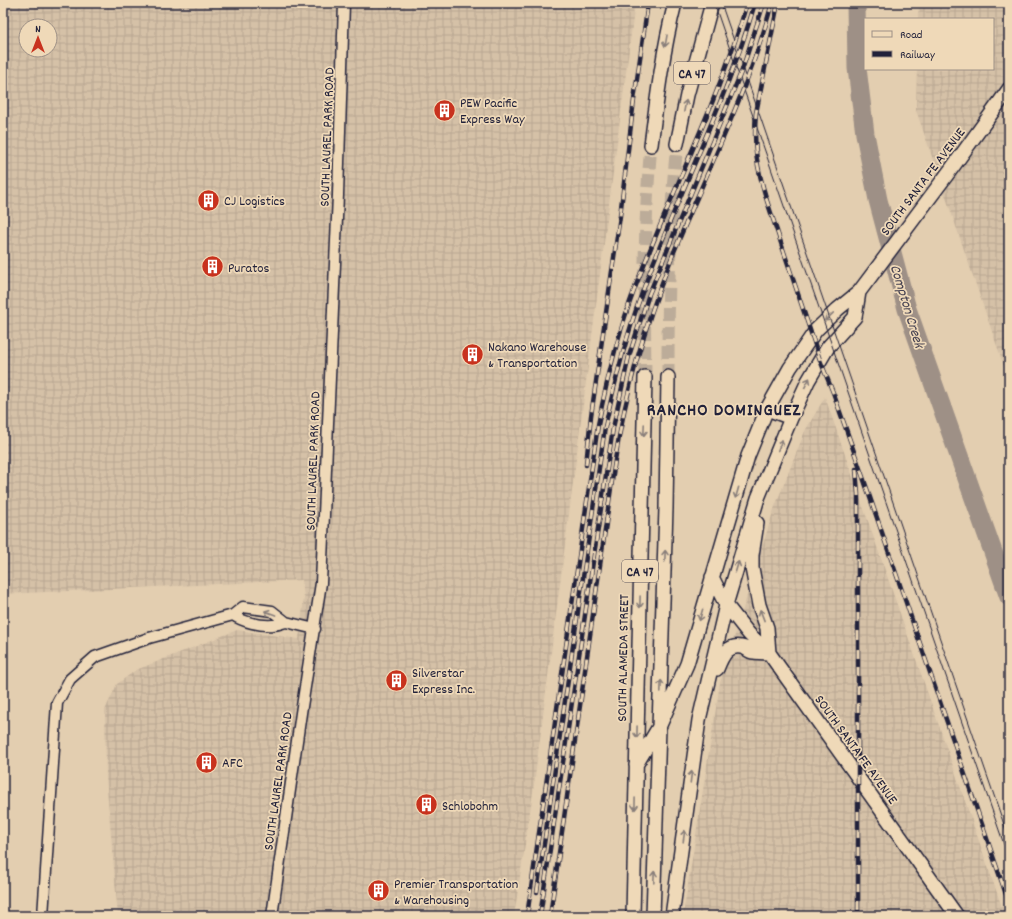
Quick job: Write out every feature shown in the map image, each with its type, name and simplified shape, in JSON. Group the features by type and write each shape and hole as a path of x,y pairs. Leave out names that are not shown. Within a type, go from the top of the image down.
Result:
{"main road":[{"name":"CA 47","path":"651,146 658,91 669,27 675,3"},
{"name":"CA 47","path":"678,144 687,95 712,3"},
{"name":"SOUTH SANTA FE AVENUE","path":"957,916 769,653 749,634 726,605 712,577 748,456 767,409 790,368 816,330 859,292 930,198 1009,89"},
{"name":"SOUTH SANTA FE AVENUE","path":"726,605 758,498 791,418 808,381 828,347 854,316 859,292"},
{"name":"SOUTH ALAMEDA STREET","path":"633,916 645,377"},
{"name":"CA 47","path":"653,916 660,725 668,377"},
{"path":"767,409 791,418"},
{"path":"699,720 724,653 730,648 737,646 752,652 769,653 767,628 759,605 752,568 758,498"},
{"path":"636,765 660,725 687,664 712,577"},
{"path":"672,916 699,720 726,605"}],"street":[{"name":"SOUTH LAUREL PARK ROAD","path":"272,916 321,583 338,195 344,3"},
{"path":"43,916 58,703 70,679 95,657 149,638 233,615 241,620 274,626 286,622 315,629"}],"shaded area":[{"path":"3,3 635,3 533,792 514,916 118,916 106,776 105,710 117,684 136,670 237,630 299,639 304,598 302,580 3,594"},
{"path":"919,3 1009,3 1009,381 916,110 917,70 994,70 994,18 918,18"},
{"path":"825,397 1005,916 683,916 720,683 774,509 805,431"}],"waterway":[{"name":"Compton Creek","path":"856,3 857,68 865,134 878,200 907,309 1009,597"}],"tunnel":[{"path":"668,377 668,319 672,202 677,144"},
{"path":"645,377 645,261 651,145"}],"tram line":[{"path":"714,3 1009,859"},
{"path":"721,3 1009,839"}],"railway":[{"path":"586,465 591,416 620,216 634,100 648,3"},
{"path":"527,916 598,425 609,373 623,322 635,288 709,111 736,39 747,3"},
{"path":"537,892 605,427 617,376 642,293 670,220 716,113 755,3"},
{"path":"540,916 613,428 629,356 649,294 742,70 764,3"},
{"path":"550,916 615,460 630,384 644,335 661,286 751,69 772,3"},
{"path":"778,3 756,113 755,136 761,178 767,201 820,360 864,480 1009,903"},
{"path":"856,469 858,494 858,916"}],"place":[{"name":"PEW Pacific Express Way","path":"445,110"},
{"name":"CJ Logistics","path":"209,200"},
{"name":"Puratos","path":"212,267"},
{"name":"Nakano Warehouse & Transportation","path":"473,354"},
{"name":"Silverstar Express Inc.","path":"397,680"},
{"name":"AFC","path":"206,762"},
{"name":"Schlobohm","path":"427,805"},
{"name":"Premier Transportation & Warehousing","path":"379,891"}],"district":[{"name":"RANCHO DOMINGUEZ","path":"724,409"}]}
